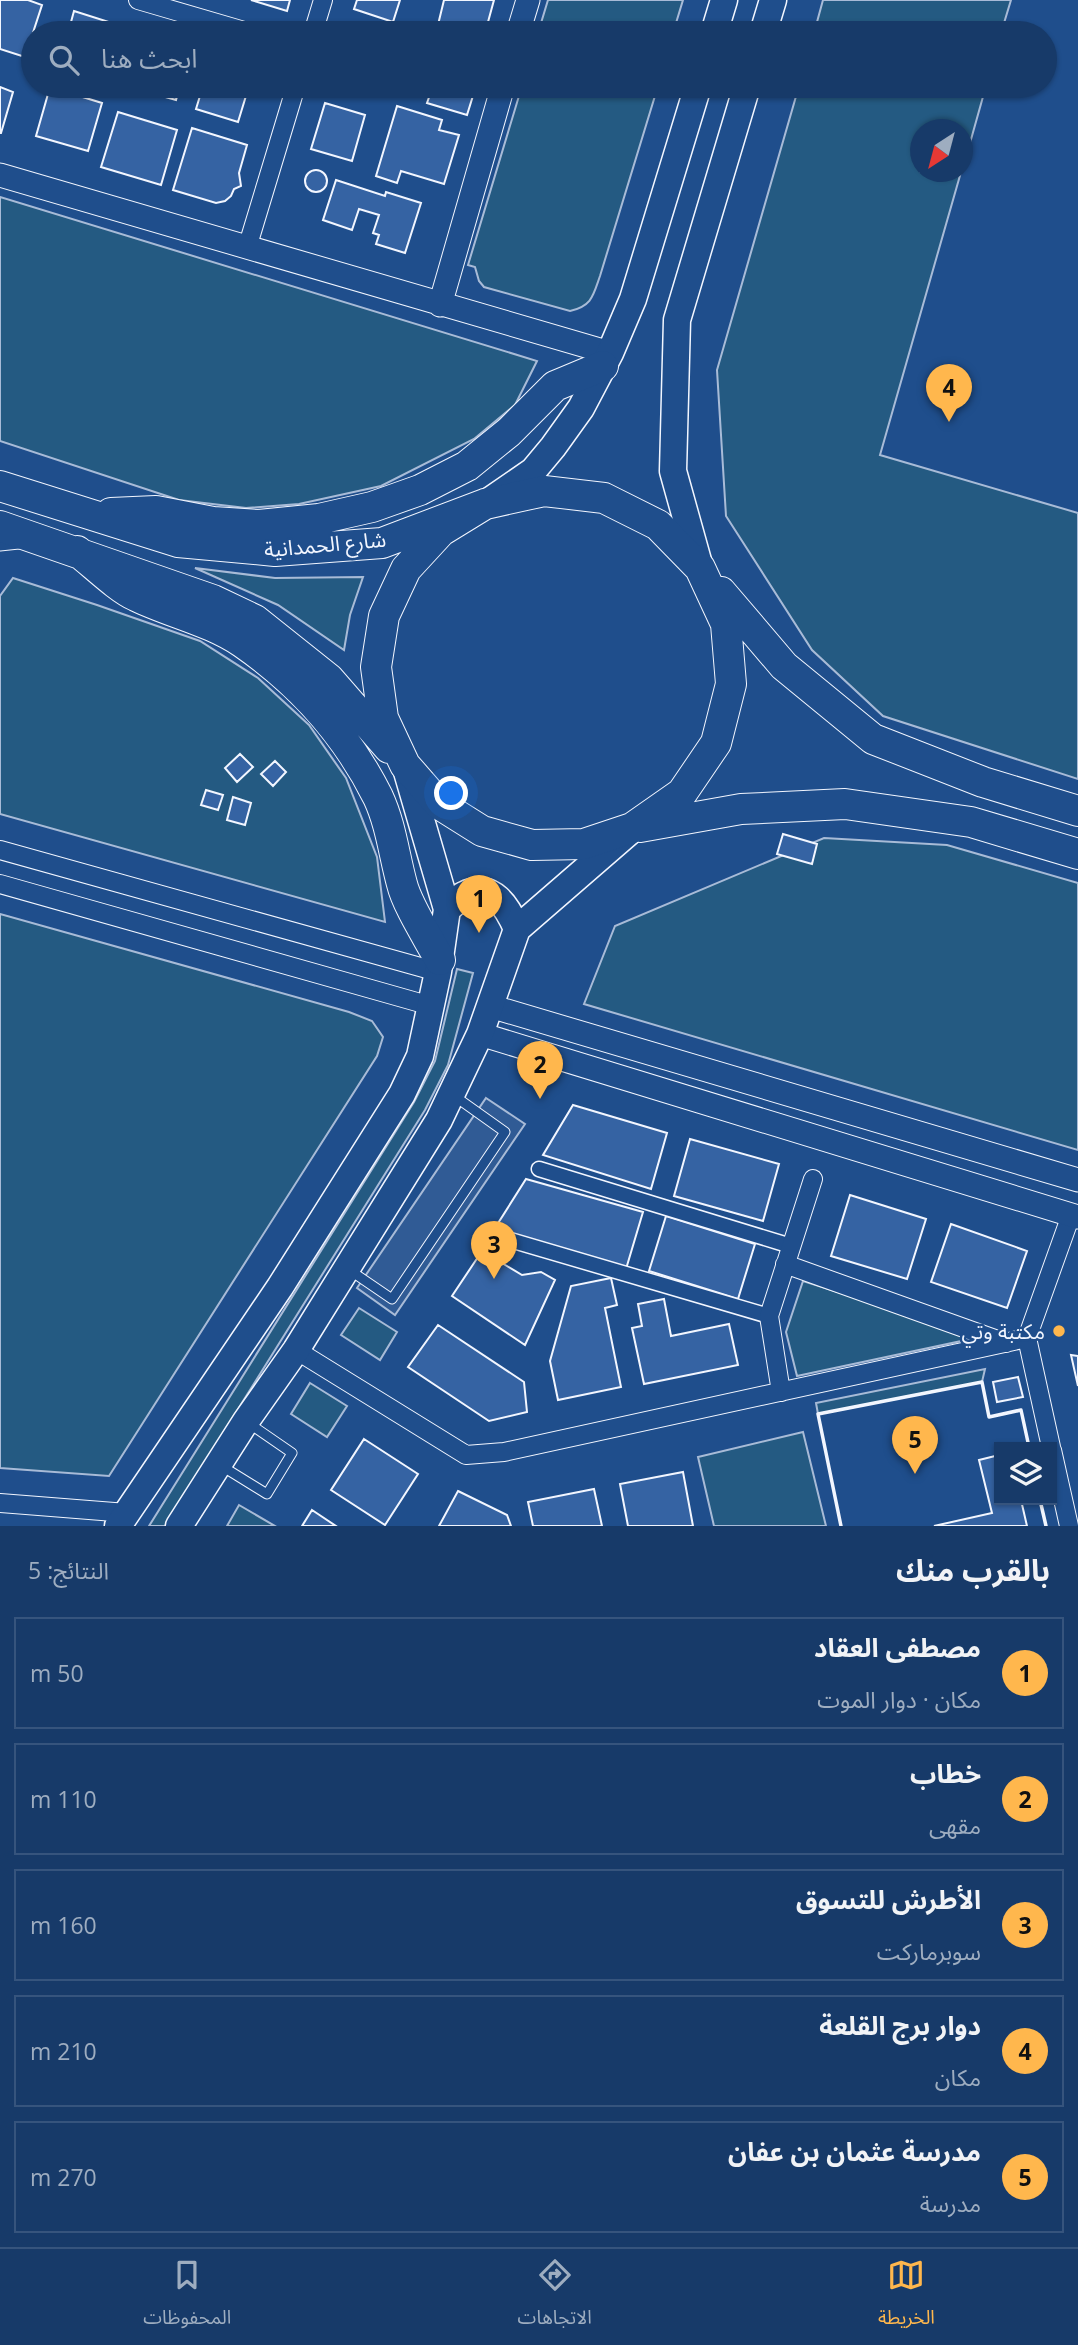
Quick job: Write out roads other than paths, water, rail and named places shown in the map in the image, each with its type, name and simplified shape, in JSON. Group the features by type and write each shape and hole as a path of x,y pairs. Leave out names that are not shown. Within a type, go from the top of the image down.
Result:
{"highway":[{"path":"87,513 156,511 213,522 259,525 319,519 372,507 420,490 467,466 509,432 555,386 606,360"},
{"name":"شارع الحمدانية","path":"0,486 178,542 275,551 382,543 485,505"},
{"path":"405,765 383,718 376,667 384,615 406,569 441,531 485,505 544,491 604,498 658,525 700,568 784,666 873,739 983,782 1078,811"},
{"path":"0,526 64,546 213,600 255,620 329,679 439,804 482,831 532,845 584,844 632,828 741,809 845,804 971,822 1078,854"},
{"path":"64,546 134,595 199,620 240,641 310,697 345,741 379,799 394,843 402,887 439,966"},
{"path":"632,828 682,793 716,743 731,684 726,624 700,568"}],"main road":[{"path":"717,21 724,0"},
{"path":"767,21 773,0"},
{"path":"485,505 533,471 581,408 606,360 633,299 694,98"},
{"path":"700,568 673,471 677,320 743,98"},
{"path":"123,1519 281,1287 401,1094 420,1056 439,966 447,909 405,765"},
{"path":"179,1526 246,1421 296,1350 439,1120 480,1034 517,929 632,828"},
{"path":"447,909 465,894 479,891 495,895 508,908 517,929"},
{"path":"281,1287 318,1314"}],"street":[{"path":"138,0 210,21"},
{"path":"317,21 323,0"},
{"path":"522,21 528,0"},
{"path":"247,248 292,98"},
{"path":"440,305 500,98"},
{"path":"0,175 440,305 606,360"},
{"path":"0,850 439,966"},
{"path":"0,884 431,1006"},
{"path":"490,1006 1078,1180"},
{"path":"480,1034 1075,1216 1027,1338 1049,1442"},
{"path":"538,1169 792,1246"},
{"path":"781,1392 769,1316 813,1179"},
{"path":"500,1237 769,1316"},
{"path":"785,1264 1006,1343"},
{"path":"296,1350 466,1455 504,1452 1027,1338"},
{"path":"1057,1475 1069,1526"},
{"path":"0,1503 123,1519"}],"lane":[{"path":"0,546 64,546"},
{"path":"347,1268 392,1299 505,1132 452,1095"},
{"path":"219,1465 267,1494 292,1453 246,1421"}],"place":[{"name":"دوار برج القلعة","path":"949,422"},
{"name":"مصطفى العقاد","path":"479,933"},
{"name":"خطاب","path":"540,1099"},
{"name":"الأطرش للتسوق","path":"494,1279"},
{"name":"مكتبة وتي","path":"1059,1331"},
{"name":"مدرسة عثمان بن عفان","path":"915,1474"}]}
